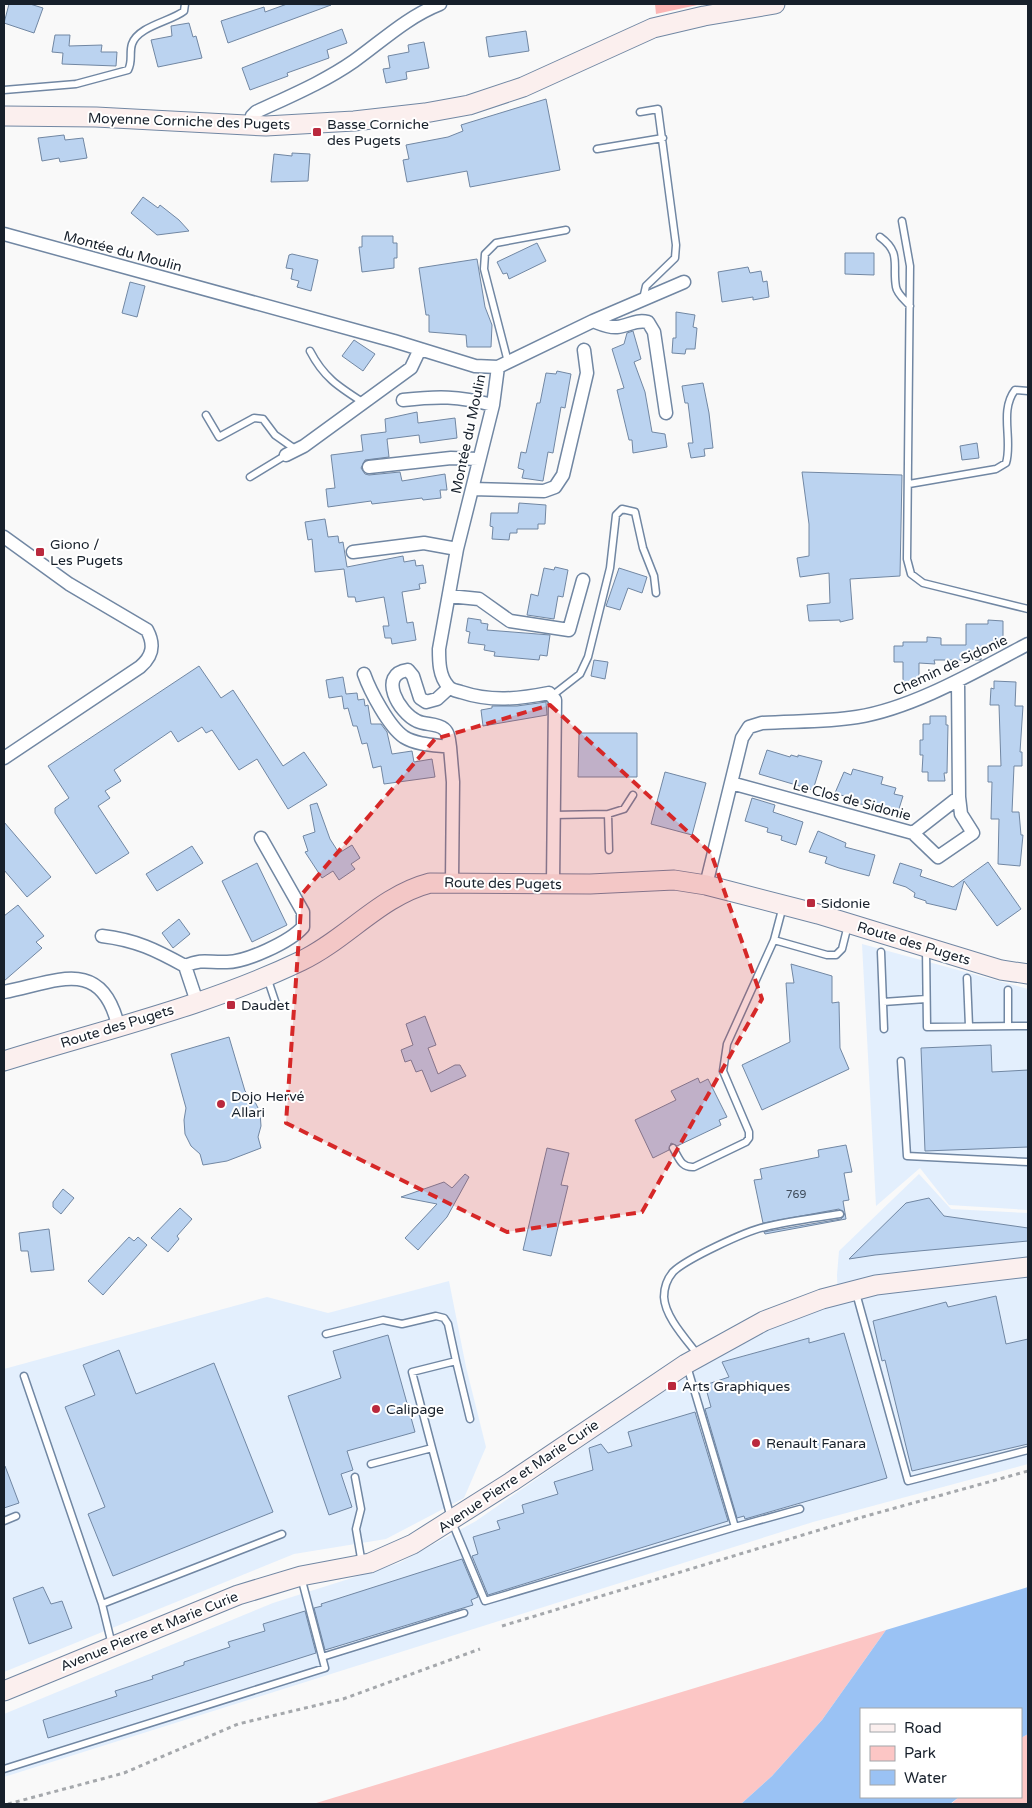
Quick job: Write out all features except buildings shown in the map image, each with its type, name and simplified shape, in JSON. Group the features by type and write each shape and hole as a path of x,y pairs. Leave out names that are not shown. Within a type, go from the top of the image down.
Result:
{"main road":[{"name":"Moyenne Corniche des Pugets","path":"4,116 96,117 249,126 354,121 469,105 523,87 653,28 704,16 775,4"},
{"name":"Route des Pugets","path":"4,1061 197,1002 267,976 303,960 333,943 409,888 430,883 452,881 553,884 674,880 706,885 783,904 1001,970 1028,974"},
{"name":"Avenue Pierre et Marie Curie","path":"4,1691 238,1594 300,1576 363,1565 389,1556 450,1513 691,1354 764,1321 855,1289 906,1280 1028,1267"}],"street":[{"path":"249,126 252,116 256,112 324,80 400,25 440,4"},
{"name":"Montée du Moulin","path":"4,234 420,349 475,366 503,364 457,549 439,649 443,679 449,688"},
{"path":"503,364 593,321 684,282"},
{"path":"593,321 605,326 617,327 638,320 648,322 654,332 666,412"},
{"path":"290,452 364,403 411,368 420,349"},
{"path":"472,489 544,491 556,487 563,475 587,373 584,350"},
{"path":"403,400 441,396 466,399 492,406"},
{"path":"369,467 451,458 478,459"},
{"path":"4,537 69,584 147,630 153,646 151,655 140,667 4,758"},
{"path":"353,552 424,543 457,549"},
{"path":"449,596 479,599 510,621 569,630 583,580"},
{"name":"Chemin de Sidonie","path":"706,885 742,738 749,727 762,723 857,717 891,708 958,681 1028,644"},
{"path":"452,881 453,782 448,733 443,727 418,721 410,716 395,697 391,684 393,676 399,671 408,670 414,676 420,698 426,702 437,699 449,688 478,698 492,700 549,693 553,695 555,700 553,884"},
{"path":"364,674 369,688 397,731 405,738 450,747"},
{"path":"913,833 938,857 973,832 961,814 959,797 958,681"},
{"name":"Le Clos de Sidonie","path":"730,783 913,833 959,797"},
{"path":"185,966 197,961 227,962 244,959 295,936 303,928 303,912 261,838"},
{"path":"102,936 122,938 148,945 185,966 197,1002"},
{"path":"4,992 73,978 87,980 99,986 109,999 118,1026"}],"lane":[{"path":"4,90 76,84 128,70 132,63 131,45 134,40 157,23 177,16 184,11 185,4"},
{"path":"640,112 658,109 676,245 675,258 646,286 643,300"},
{"path":"597,149 662,138"},
{"path":"902,221 910,266 907,559 911,574 923,583 1028,609"},
{"path":"503,364 484,269 485,254 496,243 566,230"},
{"path":"880,238 891,245 896,262 896,289 910,306"},
{"path":"310,351 320,370 334,383 364,403"},
{"path":"909,484 996,469 1006,463 1009,451 1007,419 1009,398 1015,390 1028,390"},
{"path":"206,415 219,437 254,418 264,419 274,435 290,452 250,477"},
{"path":"553,695 580,674 588,657 610,568 616,515 622,509 635,512 643,548 654,576 656,593"},
{"path":"553,815 608,814 624,809 633,795"},
{"path":"608,814 609,850"},
{"path":"673,1148 686,1168 694,1167 746,1142 749,1138 749,1132 723,1071 724,1058 727,1044 774,940 783,904"},
{"path":"774,940 827,955 836,955 842,949 848,923"},
{"path":"926,947 927,1027 1028,1026"},
{"path":"881,952 884,1029"},
{"path":"267,976 276,1004"},
{"path":"967,978 969,1026"},
{"path":"1008,990 1008,1026"},
{"path":"883,1002 926,999"},
{"path":"902,1061 907,1156 1028,1162"},
{"path":"735,1528 691,1354 667,1311 664,1297 666,1282 673,1272 684,1264 746,1233 764,1227 840,1214"},
{"path":"855,1289 908,1481 1028,1450"},
{"path":"326,1334 383,1320 402,1324 436,1316 444,1318 448,1324 470,1418"},
{"path":"456,1361 412,1372 450,1513 485,1601 800,1509"},
{"path":"24,1376 102,1604 112,1645"},
{"path":"371,1464 432,1448"},
{"path":"355,1476 361,1509 356,1529 363,1565"},
{"path":"4,1521 16,1516"},
{"path":"102,1604 282,1534"},
{"path":"4,1769 325,1668 300,1576"},
{"path":"322,1657 464,1614"}],"path":[{"path":"502,1626 859,1518 1028,1471"},
{"path":"8,1804 124,1773 238,1724 343,1699 480,1649"}],"highlighted area":[{"path":"550,705 711,853 762,999 642,1212 507,1232 286,1123 302,894 435,739"}],"shaded area":[{"path":"655,4 702,4 656,14"},
{"path":"862,944 1028,989 1028,1210 949,1205 920,1168 876,1206"},
{"path":"919,1174 951,1209 1028,1213 1028,1464 813,1522 4,1777 4,1714 273,1603 399,1563 476,1521 624,1418 741,1341 787,1321 838,1303 837,1275 839,1251"},
{"path":"449,1281 466,1367 486,1447 464,1498 386,1539 294,1554 4,1672 4,1369 267,1297 328,1313"}],"green space":[{"path":"886,1630 822,1720 772,1776 741,1804 313,1804"},
{"path":"1028,1734 1028,1804 951,1804 958,1798 1022,1798 1022,1737"}],"water":[{"path":"1028,1587 1028,1734 1022,1737 1022,1708 860,1708 860,1798 958,1798 950,1804 741,1804 772,1776 822,1720 886,1630"}],"place":[{"name":"Basse Corniche des Pugets","path":"317,132"},
{"name":"Giono / Les Pugets","path":"40,552"},
{"name":"Sidonie","path":"811,903"},
{"name":"Daudet","path":"231,1005"},
{"name":"Dojo Hervé Allari","path":"221,1104"},
{"name":"Arts Graphiques","path":"672,1386"},
{"name":"Calipage","path":"376,1409"},
{"name":"Renault Fanara","path":"756,1443"}]}
